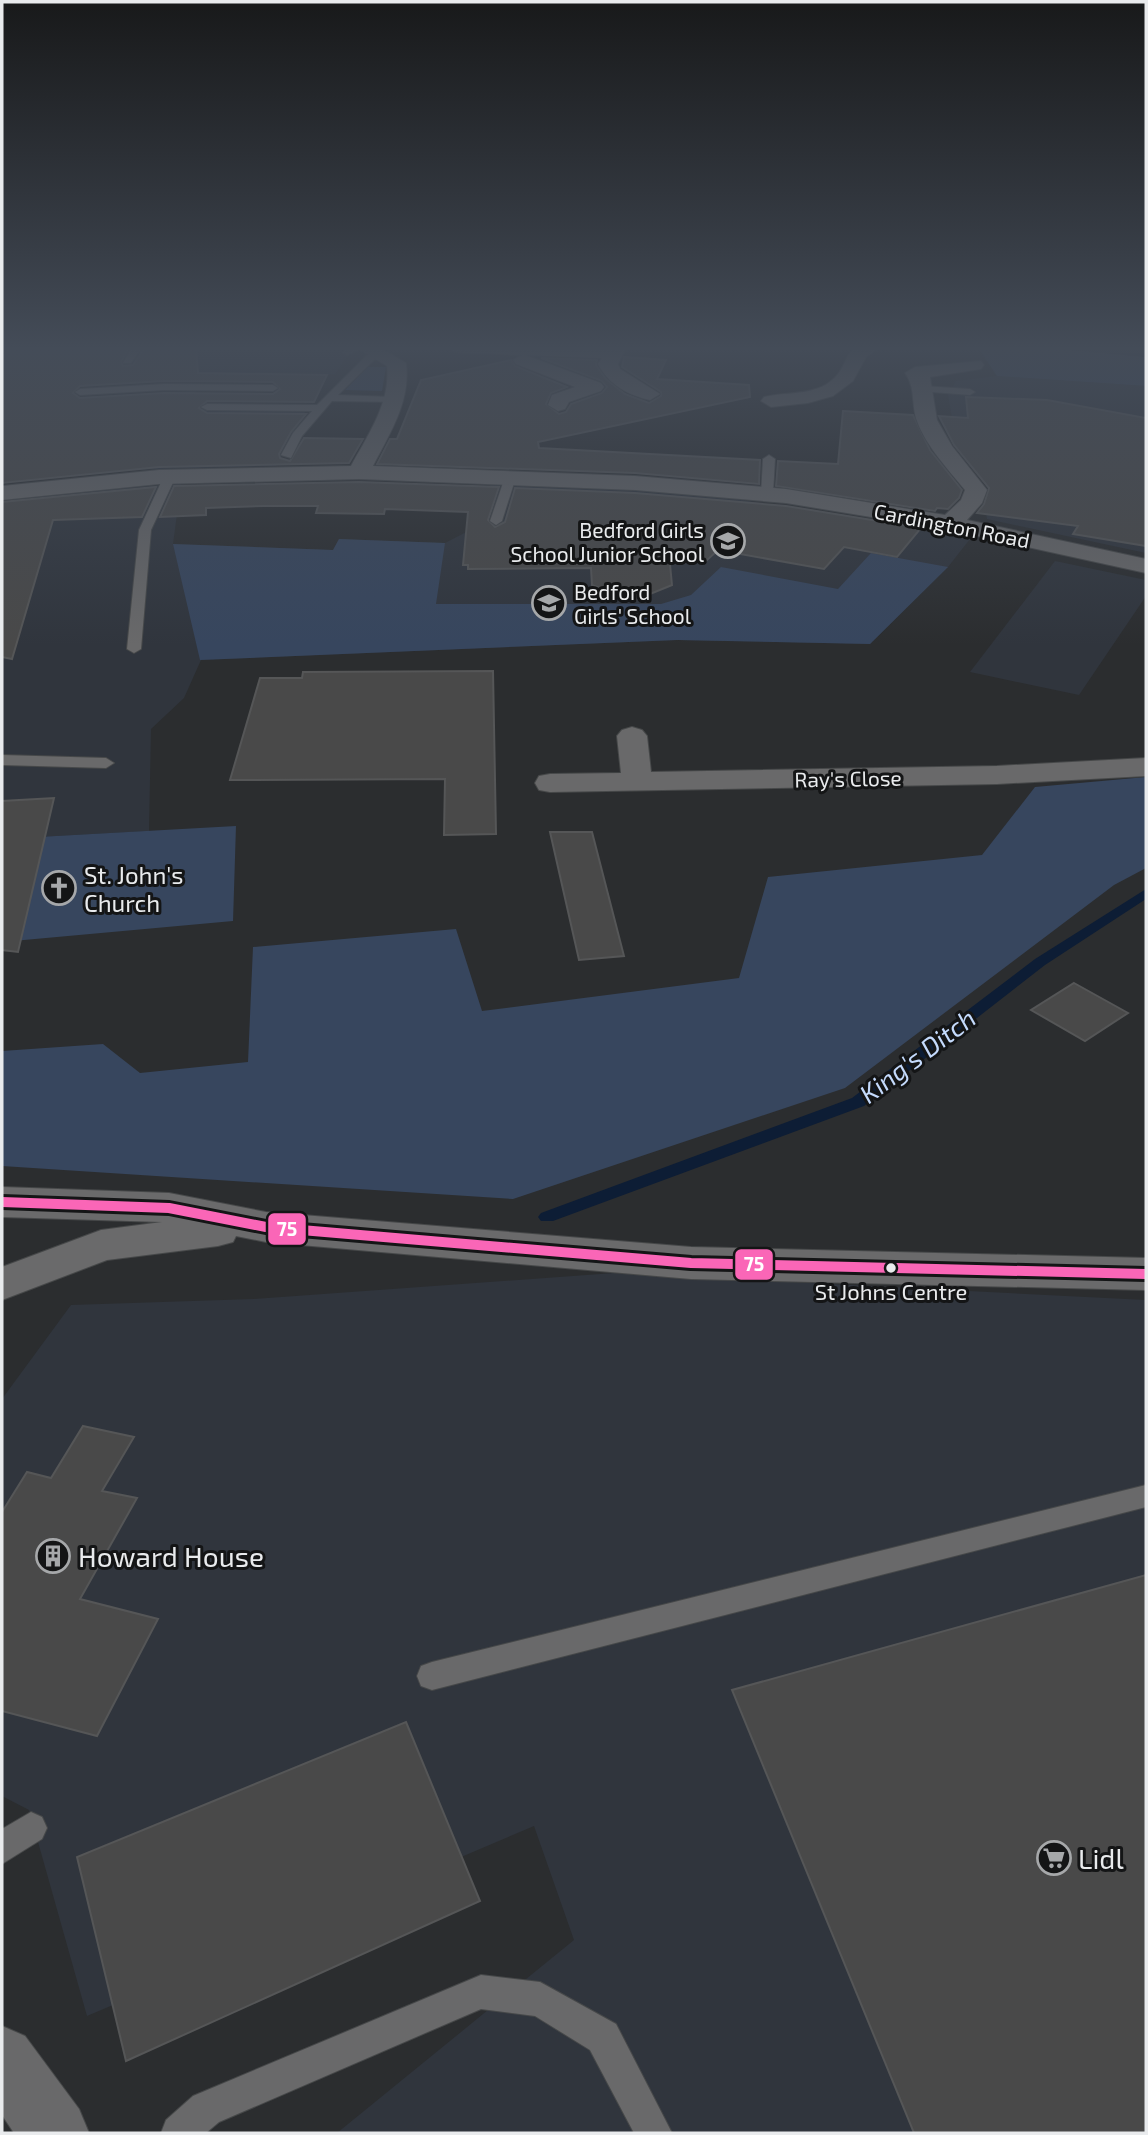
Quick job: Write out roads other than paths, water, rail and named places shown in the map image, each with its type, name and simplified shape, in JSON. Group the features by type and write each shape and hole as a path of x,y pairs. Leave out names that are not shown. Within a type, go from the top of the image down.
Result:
{"main road":[{"path":"2,1202 169,1208 266,1227 691,1263 1146,1274"},
{"path":"2,1284 101,1245 162,1236 266,1227"}],"street":[{"path":"359,471 371,446"},
{"path":"942,446 976,490 971,503 950,523"},
{"name":"Cardington Road","path":"2,493 170,477 359,471 767,494 950,523 1146,566"},
{"path":"632,736 637,781"},
{"name":"Ray's Close","path":"550,783 997,775 1146,767"},
{"path":"2,2059 55,2133"}],"lane":[{"path":"287,455 292,446"},
{"path":"767,494 769,459"},
{"path":"134,649 145,530 170,477"},
{"path":"496,521 510,478"},
{"path":"2,760 106,763"},
{"path":"432,1676 1146,1496"},
{"path":"2,1848 32,1828"},
{"path":"179,2133 206,2109 481,1992 540,1998 603,2037 654,2133"}],"waterway":[{"name":"King's Ditch","path":"547,1217 858,1102 1040,962 1146,893"}],"place":[{"name":"Bedford Girls School Junior School","path":"728,541"},
{"name":"Bedford Girls' School","path":"549,603"},
{"name":"St. John's Church","path":"59,888"},
{"name":"St Johns Centre","path":"891,1268"},
{"name":"Howard House","path":"53,1556"},
{"name":"Lidl","path":"1054,1858"}]}
